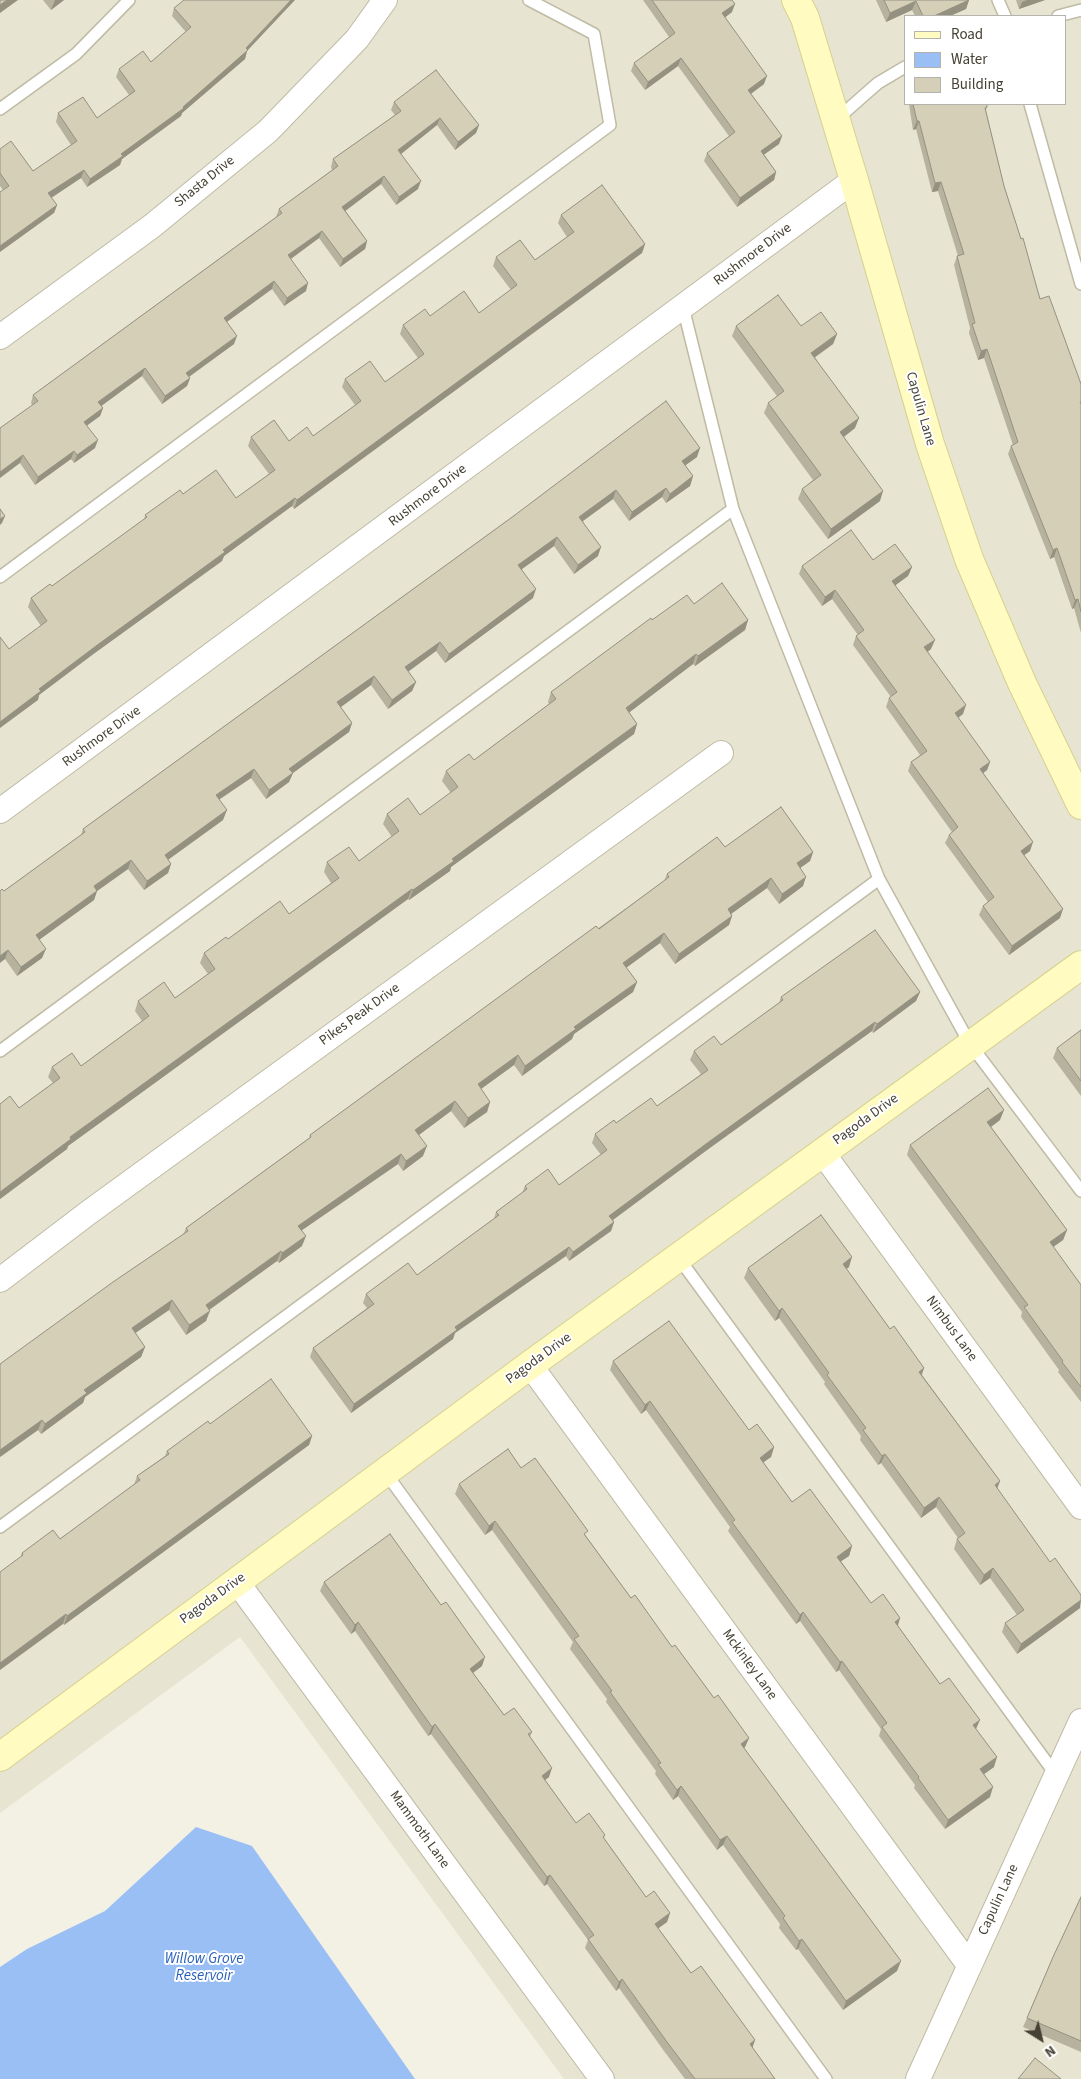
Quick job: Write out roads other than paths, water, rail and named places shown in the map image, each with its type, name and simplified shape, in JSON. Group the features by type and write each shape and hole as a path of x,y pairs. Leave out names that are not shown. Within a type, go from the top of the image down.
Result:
{"street":[{"name":"Shasta Drive","path":"0,337 152,226 268,131 357,39 385,0"},
{"name":"Capulin Lane","path":"796,0 805,18 836,120 930,444 969,558 1022,684 1081,805"},
{"name":"Rushmore Drive","path":"0,811 854,180"},
{"name":"Pikes Peak Drive","path":"0,1280 96,1207 721,752"},
{"name":"Pagoda Drive","path":"0,1757 530,1365 1081,965"},
{"name":"Nimbus Lane","path":"822,1152 1081,1507"},
{"name":"Mckinley Lane","path":"530,1365 969,1965"},
{"name":"Mammoth Lane","path":"237,1582 602,2079"},
{"name":"Capulin Lane","path":"918,2079 1081,1721"}],"lane":[{"path":"0,109 76,54 129,0"},
{"path":"0,577 610,125 594,34 529,0"},
{"path":"998,0 1005,15"},
{"path":"1062,15 1081,10"},
{"path":"836,120 878,84 904,68"},
{"path":"1030,105 1081,284"},
{"path":"683,307 733,509 879,879 970,1044 1081,1191"},
{"path":"0,1050 733,509"},
{"path":"0,1527 879,879"},
{"path":"678,1257 1056,1775"},
{"path":"385,1472 826,2079"}],"water":[{"name":"Willow Grove Reservoir","path":"196,1827 252,1846 415,2079 0,2079 0,1967 27,1949 105,1911"}]}
